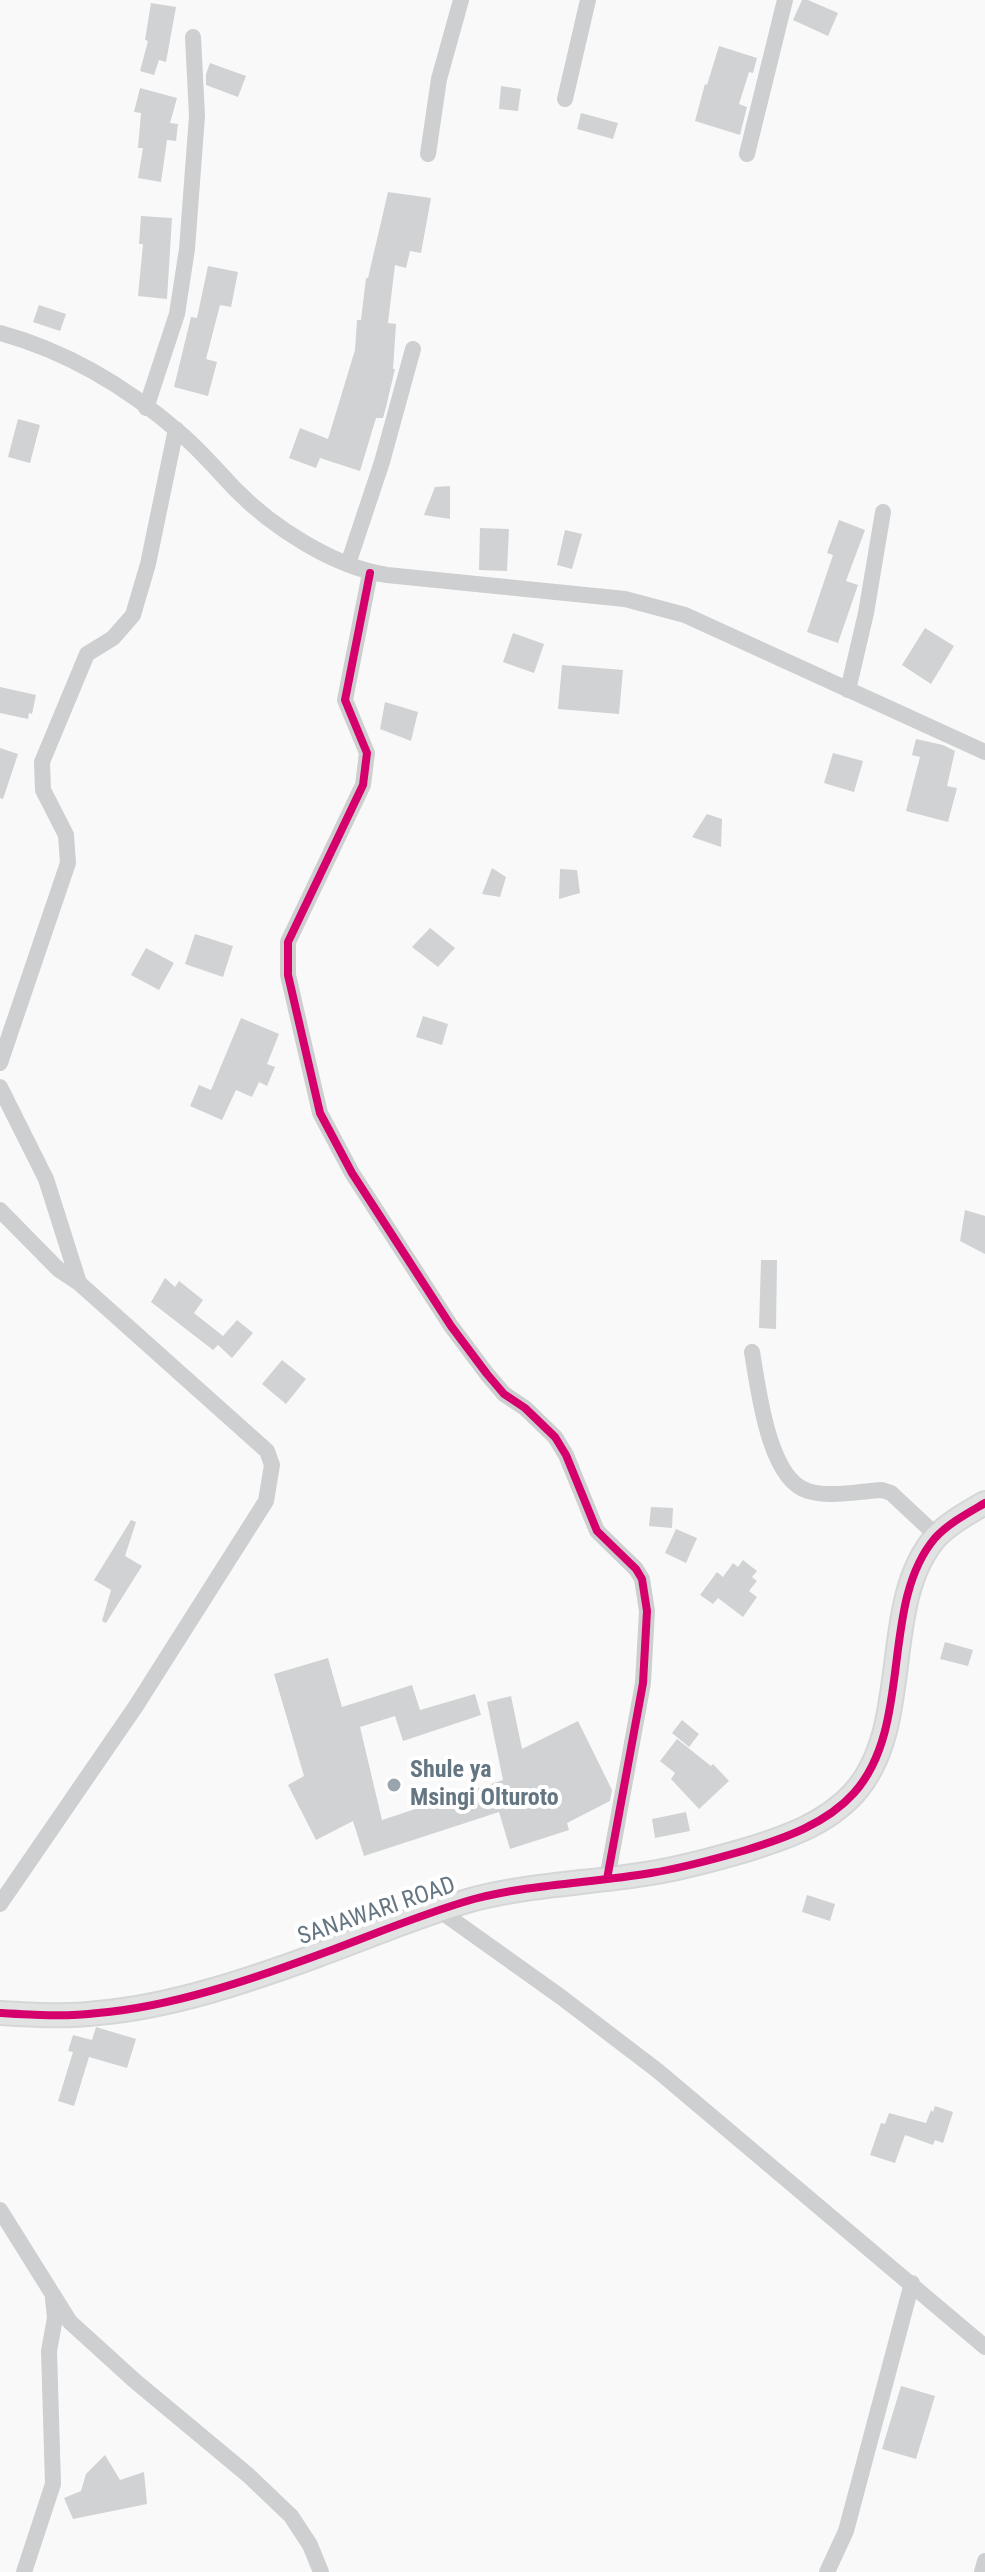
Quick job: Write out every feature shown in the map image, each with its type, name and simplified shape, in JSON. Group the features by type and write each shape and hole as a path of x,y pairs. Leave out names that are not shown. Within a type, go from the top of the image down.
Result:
{"street":[{"path":"428,154 439,79 461,0"},
{"path":"565,99 588,0"},
{"path":"747,154 785,0"},
{"path":"146,408 177,314 187,249 197,116 193,37"},
{"path":"0,333 32,342 110,382 176,429 271,522 348,564 370,573 625,599 655,605 685,615 985,752"},
{"path":"348,564 382,462 413,349"},
{"path":"0,1063 68,863 66,835 43,790 42,762 87,654 113,638 133,615 148,564 176,429"},
{"path":"848,690 866,613 883,512"},
{"path":"370,573 345,700 364,742 368,764 363,785 288,942 288,975 320,1113 352,1173 451,1326 487,1374 504,1394 525,1408 555,1437 566,1455 597,1531 636,1569 642,1579 647,1611 643,1683 607,1879"},
{"path":"0,1087 46,1179 79,1283"},
{"path":"0,1210 58,1269 79,1283 267,1451 272,1465 266,1501 136,1706 0,1904"},
{"path":"752,1352 767,1428 780,1464 792,1481 803,1490 819,1494 882,1490 891,1493 937,1536"},
{"name":"SANAWARI ROAD","path":"0,2013 100,2013 166,2001 316,1956 439,1910 513,1891 683,1867 782,1838 825,1817 847,1800 867,1774 877,1753 891,1700 902,1628 915,1574 925,1552 937,1536 960,1517 985,1503"},
{"path":"439,1910 615,2037 709,2111 985,2347"},
{"path":"0,2210 70,2322 248,2475 291,2516 310,2545 321,2572"},
{"path":"827,2572 846,2531 912,2283"},
{"path":"24,2572 53,2484 49,2351 55,2318 53,2293"},
{"path":"982,2572 985,2561"}],"building":[{"path":"802,0 838,13 828,36 793,20"},
{"path":"151,3 176,7 166,62 159,60 154,75 140,71 148,41 145,40"},
{"path":"719,46 757,58 739,104 747,107 740,135 695,121"},
{"path":"210,63 246,76 238,97 206,85"},
{"path":"501,86 521,89 518,111 499,109"},
{"path":"140,88 177,98 170,123 178,124 176,141 167,140 161,182 138,178 143,148 138,148 141,113 134,112"},
{"path":"581,113 618,123 613,139 577,129"},
{"path":"388,192 431,198 421,253 410,251 406,268 395,265 388,323 396,324 395,369 386,407 383,418 376,418 360,471 320,458 316,468 289,458 300,428 328,439 355,350 357,320 361,320 366,278"},
{"path":"141,216 172,218 167,299 138,296 143,244 139,244"},
{"path":"208,266 238,272 231,307 220,305 206,359 217,362 208,396 174,387 191,317 197,318"},
{"path":"39,305 66,314 60,331 33,322"},
{"path":"18,419 40,425 30,463 8,457"},
{"path":"450,486 450,519 424,515 435,487"},
{"path":"839,520 865,530 846,581 858,585 838,643 807,632 833,555 827,553"},
{"path":"480,528 509,529 507,571 479,570"},
{"path":"565,530 582,534 572,569 557,565"},
{"path":"925,628 954,646 931,684 902,665"},
{"path":"513,633 544,644 534,673 503,662"},
{"path":"562,665 623,670 619,714 558,709"},
{"path":"0,687 36,695 28,719 0,713"},
{"path":"385,702 418,712 411,741 380,729"},
{"path":"916,739 955,751 947,786 957,788 948,822 906,811 920,757 912,755"},
{"path":"0,748 18,754 3,799 0,798"},
{"path":"833,753 863,761 854,792 824,783"},
{"path":"707,814 722,819 721,847 692,837"},
{"path":"492,868 506,877 500,897 482,894"},
{"path":"560,869 577,870 580,893 559,899"},
{"path":"430,928 455,948 438,967 412,947"},
{"path":"195,934 233,946 223,977 185,964"},
{"path":"146,948 174,963 159,990 131,975"},
{"path":"423,1016 448,1024 442,1045 416,1037"},
{"path":"241,1018 279,1034 267,1064 275,1067 267,1086 259,1082 252,1097 236,1090 222,1120 190,1106 199,1085 211,1090"},
{"path":"965,1210 985,1216 985,1254 960,1241"},
{"path":"761,1260 777,1260 776,1329 759,1328"},
{"path":"165,1278 175,1287 179,1281 203,1300 194,1313 223,1336 237,1320 253,1333 232,1358 218,1345 213,1350 151,1302"},
{"path":"282,1360 306,1379 286,1404 262,1384"},
{"path":"651,1507 673,1508 672,1528 649,1526"},
{"path":"131,1520 136,1522 125,1556 142,1566 106,1623 102,1621 111,1590 94,1580"},
{"path":"676,1529 697,1538 686,1563 665,1553"},
{"path":"743,1560 757,1571 752,1577 757,1581 749,1591 757,1597 743,1617 718,1598 713,1604 700,1595 717,1572 723,1577 733,1563 738,1567"},
{"path":"945,1642 973,1650 968,1666 940,1659"},
{"path":"328,1658 342,1707 412,1685 420,1710 475,1694 481,1715 403,1741 395,1716 360,1727 382,1820 503,1780 487,1702 511,1696 522,1749 578,1721 612,1790 610,1801 567,1823 569,1830 510,1849 499,1812 364,1856 353,1821 316,1840 288,1785 304,1776 274,1674"},
{"path":"682,1720 699,1734 689,1747 672,1733"},
{"path":"677,1739 711,1766 713,1764 729,1781 699,1809 671,1779 675,1773 660,1761"},
{"path":"686,1812 690,1831 655,1838 652,1819"},
{"path":"807,1895 835,1904 830,1921 802,1912"},
{"path":"96,2027 136,2039 127,2068 89,2057 74,2106 58,2101 73,2052 68,2051 73,2035 92,2040"},
{"path":"935,2106 953,2112 943,2143 935,2140 933,2145 905,2135 895,2163 870,2155 881,2123 885,2124 889,2113 926,2123"},
{"path":"901,2386 935,2396 916,2459 882,2449"},
{"path":"105,2455 120,2480 144,2472 147,2504 73,2519 64,2498 81,2491 86,2474"}],"cycle path":[{"path":"370,573 345,700 367,753 363,785 288,942 288,975 320,1113 352,1173 451,1326 487,1374 504,1394 525,1408 555,1437 566,1455 597,1531 636,1569 642,1579 647,1611 643,1683 607,1879"},
{"path":"0,2013 86,2014 181,1999 265,1974 474,1899 518,1890 675,1869 746,1850 804,1829 843,1804 872,1766 884,1734 907,1596 918,1565 940,1533 985,1503"}],"place":[{"name":"Shule ya Msingi Olturoto","path":"394,1785"}]}
